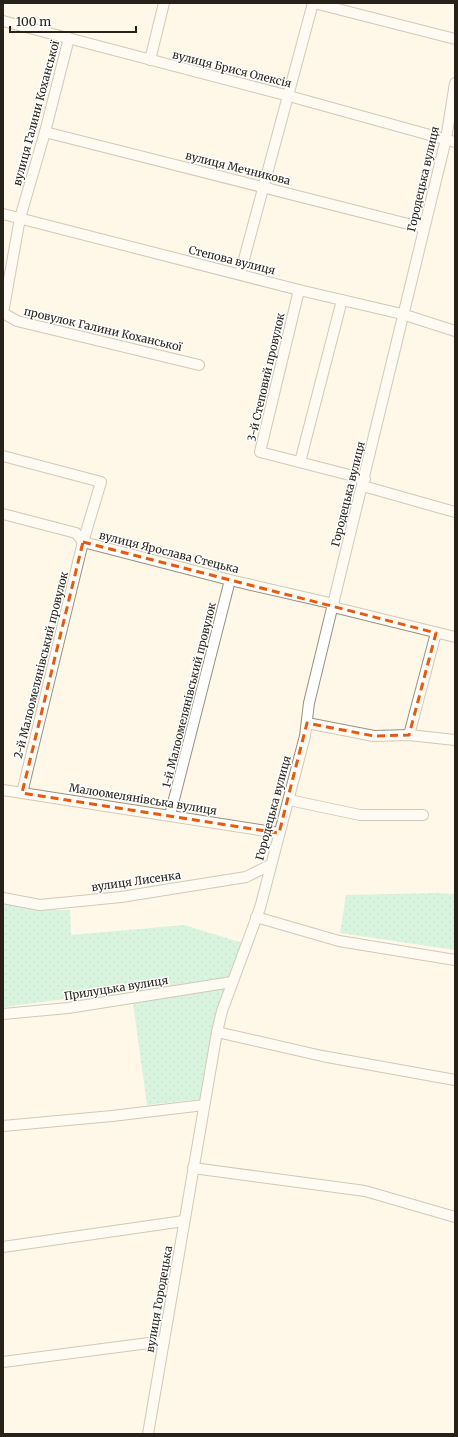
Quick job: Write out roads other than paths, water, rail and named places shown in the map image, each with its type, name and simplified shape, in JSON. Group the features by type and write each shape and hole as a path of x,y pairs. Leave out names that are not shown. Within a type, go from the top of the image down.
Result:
{"street":[{"path":"150,60 164,3"},
{"path":"240,274 313,3 455,38"},
{"name":"вулиця Брися Олексія","path":"3,21 450,140"},
{"name":"вулиця Галини Коханської","path":"3,313 20,218 45,132 69,38"},
{"name":"Городецька вулиця","path":"217,1032 222,1011 258,912 278,833 289,800 307,723 309,703 364,482 402,314 424,228 450,140 455,84"},
{"name":"вулиця Мечникова","path":"45,132 424,228"},
{"name":"Степова вулиця","path":"3,214 299,290 402,314 455,331"},
{"name":"3-й Степовий провулок","path":"299,290 260,452 300,462 455,512"},
{"path":"300,462 342,300"},
{"name":"провулок Галини Коханської","path":"3,313 17,321 199,364"},
{"name":"2-й Малоомелянівський провулок","path":"3,456 101,482 83,542 22,793"},
{"name":"вулиця Ярослава Стецька","path":"3,514 76,533 83,542 455,637"},
{"name":"1-й Малоомелянівський провулок","path":"170,815 230,580"},
{"path":"409,735 436,633"},
{"path":"307,723 374,736 409,735 455,740"},
{"name":"Малоомелянівська вулиця","path":"3,790 278,833"},
{"path":"289,800 360,815 423,815"},
{"name":"вулиця Лисенка","path":"3,898 40,905 120,897 246,877 270,865"},
{"path":"258,912 339,941 455,960"},
{"name":"Прилуцька вулиця","path":"3,1014 68,1008 232,982"},
{"path":"217,1032 322,1056 455,1080"},
{"name":"вулиця Городецька","path":"148,1434 217,1032"},
{"path":"3,1126 112,1116 204,1105"},
{"path":"193,1168 365,1191 455,1217"},
{"path":"3,1247 184,1222"},
{"path":"3,1362 164,1341"}]}
